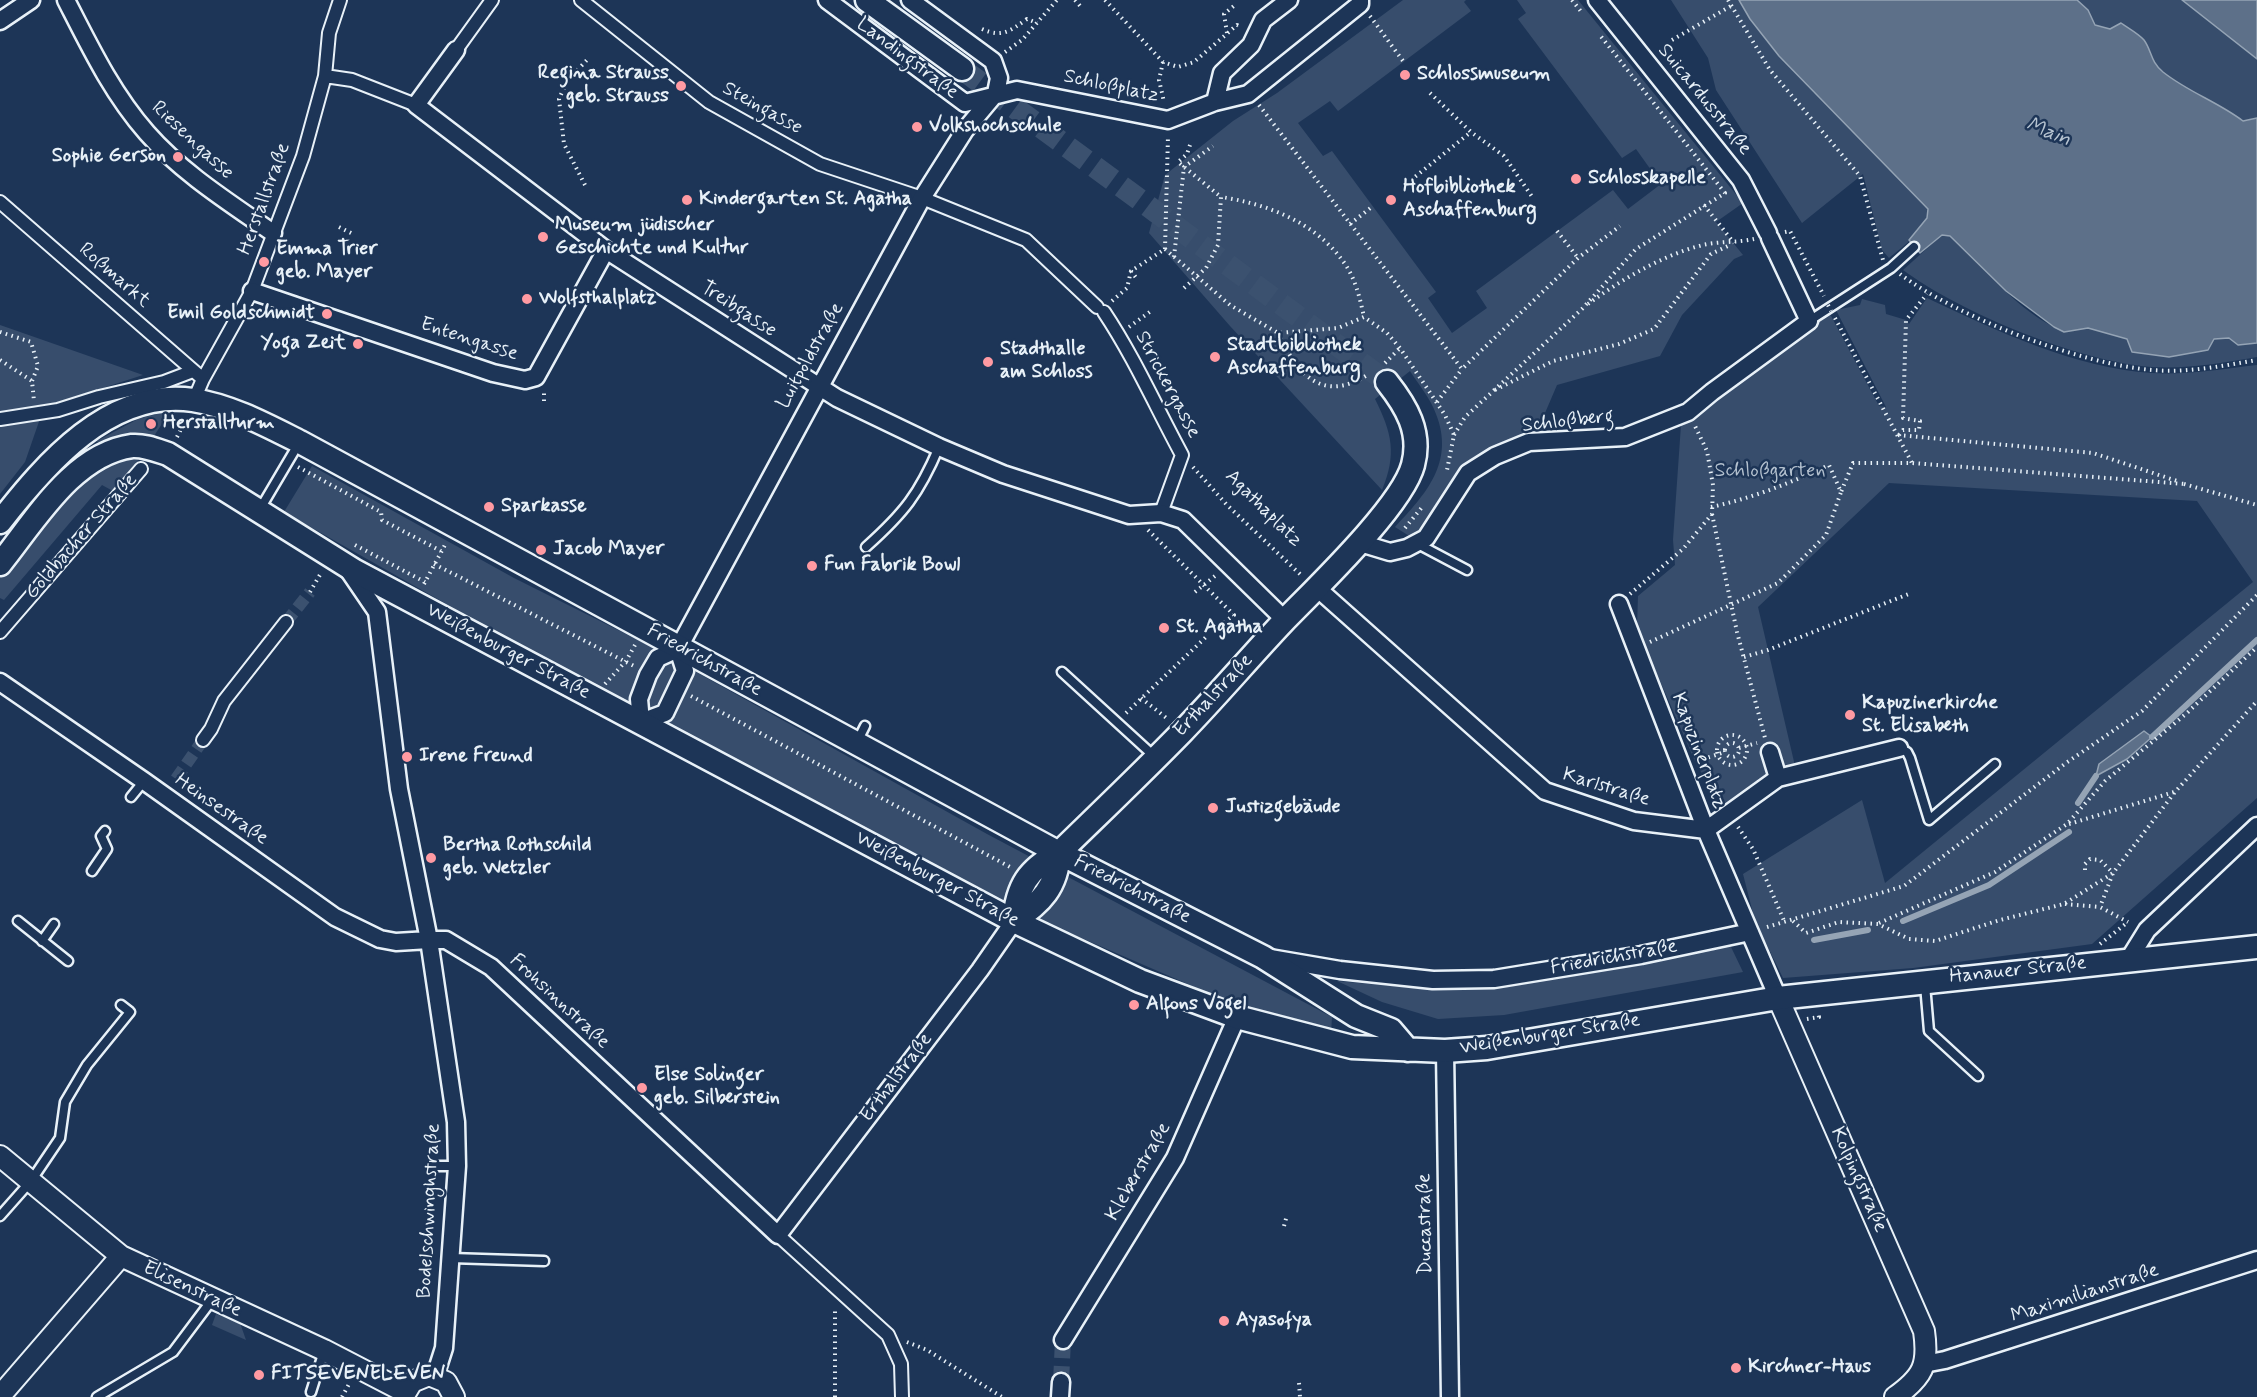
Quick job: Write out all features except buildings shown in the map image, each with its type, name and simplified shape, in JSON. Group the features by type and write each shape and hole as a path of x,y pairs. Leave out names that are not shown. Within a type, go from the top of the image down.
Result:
{"main road":[{"name":"Landingstraße","path":"867,0 962,69"},
{"name":"Erthalstraße","path":"1014,921 1037,906 1058,873 1059,854 1183,731 1317,588 1392,503 1409,477 1414,463 1412,422 1403,403 1381,373"},
{"name":"Friedrichstraße","path":"0,522 32,481 63,450 112,417 137,406 164,400 194,400 246,416 295,449 644,629 678,649 861,735 1059,854 1263,957 1356,1016 1391,1030 1408,1050"},
{"name":"Goldbacher Straße","path":"0,564 59,491 85,466 105,455 133,446 168,454"},
{"name":"Weißenburger Straße","path":"168,454 345,565 1014,921 1140,981 1237,1017 1352,1047 1445,1051 1487,1048 1778,998"},
{"name":"Hanauer Straße","path":"1778,998 2257,947"}],"street":[{"path":"0,21 31,0"},
{"name":"Riesengasse","path":"66,0 103,73 148,135 206,186 273,233"},
{"path":"327,0 338,5"},
{"path":"416,105 492,0"},
{"name":"Steingasse","path":"581,0 709,102 820,164 948,208"},
{"name":"Landingstraße","path":"827,0 965,103 965,130"},
{"path":"909,0 993,61 999,78 996,93 965,103"},
{"path":"1215,102 1222,74 1257,36 1263,20 1289,0"},
{"name":"Schloßplatz","path":"996,93 1017,90 1168,120 1215,102 1248,94 1360,4 1360,0"},
{"name":"Suicardusstraße","path":"1597,0 1741,180 1764,236 1809,321"},
{"name":"Herstallstraße","path":"194,400 203,379 252,291 303,156 325,76 329,33 338,5"},
{"name":"Treibgasse","path":"325,76 352,80 416,105 606,250 818,387 939,447 1003,474 1129,515 1161,513"},
{"name":"Luitpoldstraße","path":"641,722 639,699 648,675 658,658 678,649 922,198 965,130 996,93"},
{"name":"Roßmarkt","path":"0,202 203,379"},
{"name":"Strickergasse","path":"948,208 1026,240 1100,309 1119,334 1182,455 1161,513"},
{"name":"Entengasse","path":"252,291 409,339 493,373 525,380 536,377 606,250"},
{"name":"Schloßberg","path":"1357,542 1390,552 1426,538 1468,473 1495,456 1529,442 1625,437 1688,412 1809,321"},
{"path":"0,419 33,414 164,382 193,370"},
{"name":"Goldbacher Straße","path":"0,632 141,469"},
{"path":"1161,513 1183,520 1285,620"},
{"path":"345,565 377,612 399,789 429,940"},
{"name":"Karlstraße","path":"1317,588 1545,791 1634,821 1706,830"},
{"name":"Kapuzinerplatz","path":"1619,604 1706,830 1778,778 1899,748"},
{"path":"203,740 212,729 224,701 286,622"},
{"path":"641,722 665,713 685,671 678,649"},
{"name":"Heinsestraße","path":"0,682 335,917 380,939 396,942 429,940"},
{"path":"1770,752 1778,778"},
{"path":"2130,959 2147,930 2257,826"},
{"path":"1706,830 1778,998"},
{"name":"Erthalstraße","path":"778,1235 980,970 1014,921"},
{"name":"Friedrichstraße","path":"1263,957 1340,970 1433,980 1494,979 1641,955 1750,932"},
{"name":"Bodelschwinghstraße","path":"429,940 453,1091 457,1166 444,1348 435,1376"},
{"name":"Frohsinnstraße","path":"429,940 446,940 492,968 888,1335 901,1364 902,1397"},
{"name":"Kolpingstraße","path":"1778,998 1924,1331 1926,1346 1924,1364"},
{"name":"Kleberstraße","path":"1063,1340 1175,1158 1237,1017"},
{"name":"Duccastraße","path":"1445,1051 1450,1397"},
{"name":"Elisenstraße","path":"0,1156 121,1256 324,1350 404,1394 417,1378 435,1376"},
{"path":"1,1396 121,1256"},
{"name":"Maximilianstraße","path":"1924,1364 2257,1260"},
{"path":"1906,1394 1917,1380 1924,1364"},
{"path":"435,1376 446,1382 454,1397"}],"lane":[{"name":"Schloßberg","path":"1809,321 1891,268 1914,247"},
{"path":"866,547 900,517 926,479 939,447"},
{"path":"258,512 295,449"},
{"path":"1416,543 1467,570"},
{"path":"1062,672 1155,758"},
{"path":"1899,748 1907,752 1910,758 1929,820 1995,764"},
{"path":"131,797 144,781"},
{"path":"92,872 107,849 103,833"},
{"path":"18,921 68,961"},
{"path":"42,941 54,924"},
{"path":"1925,981 1929,1031 1978,1076"},
{"path":"0,1216 31,1181 60,1138 66,1102 87,1065 130,1012 121,1005"},
{"path":"435,1166 457,1166"},
{"path":"450,1258 544,1261"},
{"path":"97,1397 173,1352 212,1300"},
{"path":"311,1392 324,1350"}],"path":[{"path":"1022,40 1057,0"},
{"path":"1075,0 1082,7"},
{"path":"1105,0 1163,62 1178,67 1194,62 1237,25 1257,36"},
{"path":"1572,0 1586,18"},
{"path":"1728,0 1770,70 1860,176 1881,257 1891,268 1927,294 2020,335 2099,360 2152,370 2206,369 2257,360"},
{"path":"1227,33 1224,14 1235,5"},
{"path":"1672,40 1731,6"},
{"path":"981,28 994,34 1007,33 1027,19 1037,23"},
{"path":"1374,22 1403,61"},
{"path":"1455,435 1465,417 1582,309 1636,249 1704,204 1725,193 1594,28"},
{"path":"585,185 564,144 559,99 567,81 587,60"},
{"path":"1159,80 1163,62"},
{"path":"1430,93 1471,132 1503,156 1533,198"},
{"path":"1248,94 1462,369"},
{"path":"1165,249 1169,177 1168,120"},
{"path":"1406,184 1471,132"},
{"path":"1190,145 1187,154 1178,162 1221,196 1267,208 1303,223 1345,264 1357,287 1364,317 1387,333 1413,368"},
{"path":"1174,257 1184,167 1213,146"},
{"path":"1184,288 1194,276 1206,268 1218,245 1221,196"},
{"path":"1704,204 1734,243"},
{"path":"1350,224 1373,206"},
{"path":"1437,402 1462,369 1578,258 1620,226"},
{"path":"339,227 353,234"},
{"path":"1557,231 1578,258"},
{"path":"1582,309 1626,277 1700,245 1734,243 1764,236"},
{"path":"1491,392 1553,361 1619,344 1654,328 1711,254 1734,243"},
{"path":"1165,249 1194,276 1255,322 1278,333 1338,328 1364,317"},
{"path":"1100,309 1127,288 1131,271 1165,249"},
{"path":"1131,271 1137,279"},
{"path":"1898,435 1903,430 1919,430 1920,421 1903,418 1906,321 1927,294"},
{"path":"1828,305 1912,463"},
{"path":"1119,334 1151,311"},
{"path":"0,332 31,342 38,366 32,381 33,414"},
{"path":"1278,333 1290,357 1306,375 1321,386 1348,384 1381,373 1400,348"},
{"path":"0,360 32,381"},
{"path":"168,454 194,400"},
{"path":"1688,412 1707,451 1713,485 1712,514 1744,657 1770,752"},
{"path":"1898,435 2093,453 2257,505"},
{"path":"295,449 298,468 381,512 382,520 441,551 434,564 626,661 648,675"},
{"name":"Agathaplatz","path":"1182,455 1293,570 1317,588"},
{"path":"1636,648 1778,583 1826,535 1853,463 1912,463 2185,484"},
{"path":"1711,507 1748,499 1781,488 1829,465 1841,492"},
{"path":"1619,604 1683,549 1712,514"},
{"path":"1129,515 1155,536 1234,615 1222,624"},
{"path":"361,548 425,582"},
{"path":"1195,592 1205,586"},
{"path":"1744,657 1768,650 1911,593"},
{"path":"1750,932 1904,886 2066,763 2142,711 2257,595"},
{"path":"592,697 626,661 644,629"},
{"path":"1120,718 1206,638"},
{"path":"1878,924 1995,872 2067,824 2105,781 2187,713 2257,647"},
{"path":"677,689 1010,868"},
{"path":"1141,698 1183,731"},
{"path":"2100,907 2113,873 2175,792 2257,701"},
{"path":"1736,735 1744,739 1746,746 1748,754 1743,761 1729,765 1722,762 1717,747 1722,740 1736,735"},
{"path":"1728,738 1730,744"},
{"path":"1736,743 1739,755 1729,758 1725,752 1726,746 1730,744 1736,743"},
{"path":"1739,748 1746,746"},
{"path":"1682,765 1725,752"},
{"path":"1734,757 1736,763"},
{"path":"2067,824 2175,792"},
{"path":"1729,814 1753,849 1785,923"},
{"path":"2085,870 2085,864 2090,859 2100,860 2113,873"},
{"path":"1793,920 1806,933 1839,922 1878,924 1909,939 1935,941 2000,920 2064,904 2113,873"},
{"path":"2064,904 2100,907 2147,930"},
{"path":"1284,1226 1287,1215"},
{"path":"835,1287 835,1397"},
{"path":"888,1335 927,1350 1002,1397"},
{"path":"1299,1383 1300,1397"}],"green space":[{"path":"1403,0 1466,0 1464,2 1471,11 1338,111 1330,101 1298,123 1323,156 1332,151 1436,292 1428,298 1452,333 1487,308 1476,291 1613,190 1628,209 1661,184 1636,149 1622,158 1518,19 1526,13 1517,0 1578,0 1743,203 1716,222 1743,255 1734,259 1682,315 1660,356 1557,385 1542,420 1482,459 1414,539 1395,527 1427,489 1440,462 1442,447 1441,431 1434,408 1410,371 1375,399 1389,433 1391,454 1382,490 1230,326 1149,233 1165,175 1233,121 1277,93"},
{"path":"1671,0 1739,0 1750,19 1779,56 1928,209 1925,223 1914,237 1889,258 1882,250 1863,174 1802,223 1716,90 1708,58"},
{"path":"2077,0 2182,0 2257,59 2257,118 2243,121 2172,79 2153,62 2144,40 2095,25 2088,10"},
{"path":"1942,235 1950,236 2016,301 2045,322 2061,330 2097,329 2125,338 2160,355 2214,339 2229,338 2238,345 2257,343 2257,357 2192,366 2152,367 2091,356 2022,333 1956,303 1903,270"},
{"name":"Schloßgarten","path":"1927,298 2036,346 2094,364 2123,370 2178,373 2257,365 2257,798 2092,944 1913,968 1783,978 1755,921 1743,874 1862,800 1885,883 2253,582 2197,501 1889,483 1758,607 1795,766 1729,814 1697,766 1637,628 1638,596 1675,565 1673,540 1681,425 1830,314 1879,406 1886,407 1836,310 1860,305 1862,299 1885,305 1886,314 1906,320 1909,324"},
{"path":"0,325 143,375 44,407 25,462 0,494"},
{"path":"171,410 154,436 118,438 99,445 97,441 138,419"},
{"path":"126,460 138,460 113,491 102,485 4,600 0,598 0,578 69,496 94,473"},
{"path":"312,466 514,578 644,643 987,834 1332,1017 1331,1033 1276,1018 1204,991 1056,927 616,700 284,512"},
{"path":"1731,947 1743,972 1504,1015 1438,1019 1382,1002 1337,981 1436,990 1496,986"},
{"path":"216,1314 240,1323 246,1340 212,1325"}],"water":[{"name":"Main","path":"1739,0 2077,0 2088,10 2095,25 2110,29 2121,23 2144,40 2156,64 2173,79 2243,121 2257,118 2257,343 2238,345 2229,338 2214,339 2208,350 2169,357 2132,352 2127,339 2088,328 2064,332 2054,327 2006,291 1950,236 1942,235 1920,253 1909,240 1927,218 1928,209 1779,56 1750,19"},
{"path":"2182,0 2257,0 2257,59"},
{"path":"2144,731 2152,737 2127,759 2096,776 2099,764"}],"waterway":[{"path":"2152,737 2257,640"},
{"path":"2078,803 2096,776"},
{"path":"1903,921 1989,885 2069,832"},
{"path":"1814,940 1868,930"}],"tunnel":[{"path":"962,69 1387,382"},
{"path":"286,622 310,592"},
{"path":"176,779 203,740"},
{"path":"1061,1382 1063,1340"}],"place":[{"name":"Schlossmuseum","path":"1405,75"},
{"name":"Regina Strauss geb. Strauss","path":"681,86"},
{"name":"Volkshochschule","path":"917,127"},
{"name":"Sophie Gerson","path":"178,157"},
{"name":"Schlosskapelle","path":"1576,179"},
{"name":"Kindergarten St. Agatha","path":"687,200"},
{"name":"Hofbibliothek Aschaffenburg","path":"1391,200"},
{"name":"Museum jüdischer Geschichte und Kultur","path":"543,237"},
{"name":"Emma Trier geb. Mayer","path":"264,262"},
{"name":"Wolfsthalplatz","path":"527,299"},
{"name":"Emil Goldschmidt","path":"327,314"},
{"name":"Yoga Zeit","path":"358,344"},
{"name":"Stadtbibliothek Aschaffenburg","path":"1215,357"},
{"name":"Stadthalle am Schloss","path":"988,362"},
{"name":"Herstallturm","path":"151,424"},
{"name":"Sparkasse","path":"489,507"},
{"name":"Jacob Mayer","path":"541,550"},
{"name":"Fun Fabrik Bowl","path":"812,566"},
{"name":"St. Agatha","path":"1164,628"},
{"name":"Kapuzinerkirche St. Elisabeth","path":"1850,715"},
{"name":"Irene Freund","path":"407,757"},
{"name":"Justizgebäude","path":"1213,808"},
{"name":"Bertha Rothschild geb. Wetzler","path":"431,858"},
{"name":"Alfons Vogel","path":"1134,1005"},
{"name":"Else Solinger geb. Silberstein","path":"642,1088"},
{"name":"Ayasofya","path":"1224,1321"},
{"name":"Kirchner-Haus","path":"1736,1368"},
{"name":"FITSEVENELEVEN","path":"259,1375"}]}
